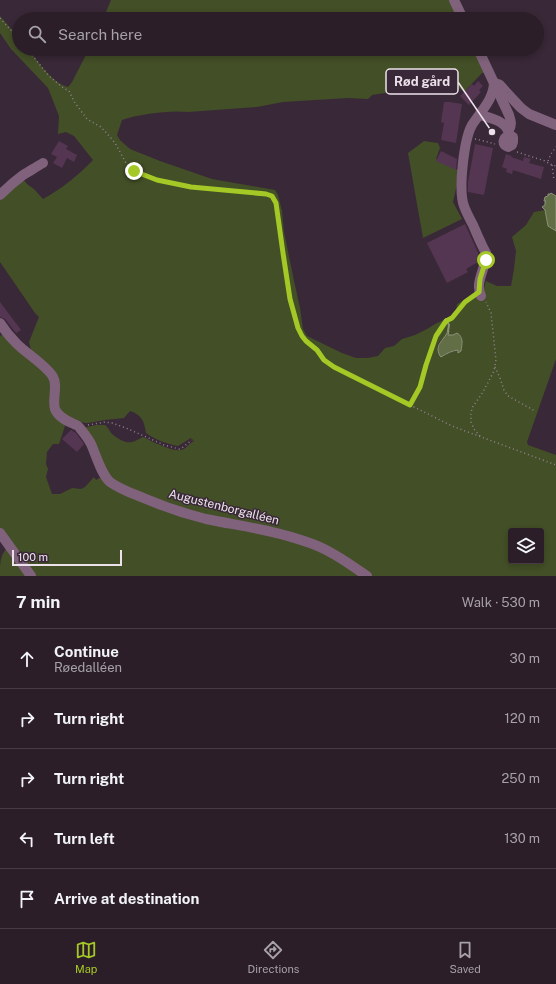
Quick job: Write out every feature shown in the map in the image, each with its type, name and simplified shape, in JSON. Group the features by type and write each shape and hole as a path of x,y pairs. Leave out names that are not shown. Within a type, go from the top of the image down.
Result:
{"lane":[{"path":"454,0 460,12"},
{"path":"482,56 497,84 511,122 507,136"},
{"path":"497,84 513,91"},
{"path":"480,294 479,287 486,260 486,253 463,205 463,169 469,130 480,115 497,84"},
{"path":"497,84 529,114 556,125"},
{"path":"480,115 500,122 505,126 507,136"},
{"path":"0,195 19,178 43,162"},
{"path":"0,323 18,344 52,375 55,381 54,401 56,411 62,418 79,426"},
{"name":"Augustenborgalléen","path":"79,426 89,441 107,479 120,488 160,505 182,512 306,541 337,556 367,576"},
{"path":"0,533 31,576"}],"path":[{"path":"0,18 12,31"},
{"path":"33,56 49,76 69,91 75,103 87,119 101,128 110,137 126,163 134,171 157,180 191,187 258,193 272,196 276,203 290,299 294,316 302,336 317,350 324,360 334,367 452,426 556,465"},
{"path":"468,138 495,144 507,136"},
{"path":"548,162 556,147"},
{"path":"512,151 548,162 556,166"},
{"path":"552,165 554,180"},
{"path":"410,405 420,387 436,336 446,321 452,318 465,302 480,294 487,302 491,313 496,360 495,367 483,392 472,408 471,422 474,429 480,436"},
{"path":"495,367 508,396 535,411"},
{"path":"79,426 105,422 112,423 164,445 179,448 182,448 192,440"}],"shaded area":[{"path":"111,0 452,0 457,12 106,12"},
{"path":"0,16 12,30 12,50 0,33"},
{"path":"18,56 34,56 56,81 68,87 85,56 478,56 486,72 482,73 464,92 453,83 439,75 429,82 427,87 419,90 405,90 372,95 368,99 348,98 283,102 257,107 146,114 122,120 117,135 120,140 130,149 160,161 212,179 275,190 278,195 282,211 284,232 303,329 307,336 356,358 378,356 385,348 394,346 402,339 415,335 444,320 456,312 457,304 473,295 482,295 486,281 497,286 511,286 516,251 512,237 526,225 534,212 545,210 548,226 556,231 556,359 527,442 528,445 556,455 556,576 369,576 339,555 190,513 112,481 83,428 96,425 105,425 112,434 123,441 131,442 143,437 175,450 184,449 194,441 191,438 178,446 158,440 146,433 142,419 137,414 130,411 124,418 85,423 58,411 57,385 32,354 29,342 39,317 0,262 0,196 24,180 43,199 70,181 93,160 74,136 66,132 58,134 59,116 48,88","holes":["448,331 448,335 453,335 456,333 462,337 459,350 441,357 437,347 439,342 445,337"]},
{"path":"424,141 438,143 440,148 436,159 460,171 453,202 462,219 423,238 408,153"},
{"path":"551,193 556,196 556,231 548,226 545,210 542,207 545,205 545,197"},
{"path":"448,331 448,335 457,333 461,337 461,351 458,353 458,350 447,353 441,357 438,349"},
{"path":"5,333 47,371 65,426 59,444 53,444 47,452 46,464 48,469 46,477 52,494 60,494 72,488 81,489 85,487 94,477 96,480 103,476 132,495 307,543 365,576 0,576 1,558 10,544 0,530 0,336"}],"building":[{"path":"478,81 483,86 479,90 481,92 469,105 460,96 472,84 474,86"},
{"path":"444,102 462,104 456,143 441,140 444,123 441,122"},
{"path":"59,141 68,146 66,149 77,155 74,162 67,158 62,168 53,163 57,157 51,154"},
{"path":"475,144 493,148 484,195 468,192 468,182"},
{"path":"441,151 457,159 456,170 436,161"},
{"path":"506,154 523,161 524,157 531,159 529,163 544,167 541,179 513,170 512,174 506,172 507,169 502,167"},
{"path":"465,224 479,255 478,262 466,269 468,272 447,283 427,243"},
{"path":"0,302 21,330 16,333 5,319 0,317"},
{"path":"71,430 76,433 84,444 77,452 62,439"}],"waterway":[{"path":"446,319 449,325 448,331"}],"place":[{"name":"Rød gård","path":"492,132"}],"route":[{"path":"134,171 157,180 173,184 266,194 272,196 276,203 290,299 294,316 302,336 317,350 324,360 334,367 410,405 420,387 436,336 446,321 452,318 465,302 479,292 480,279 486,260"}]}
